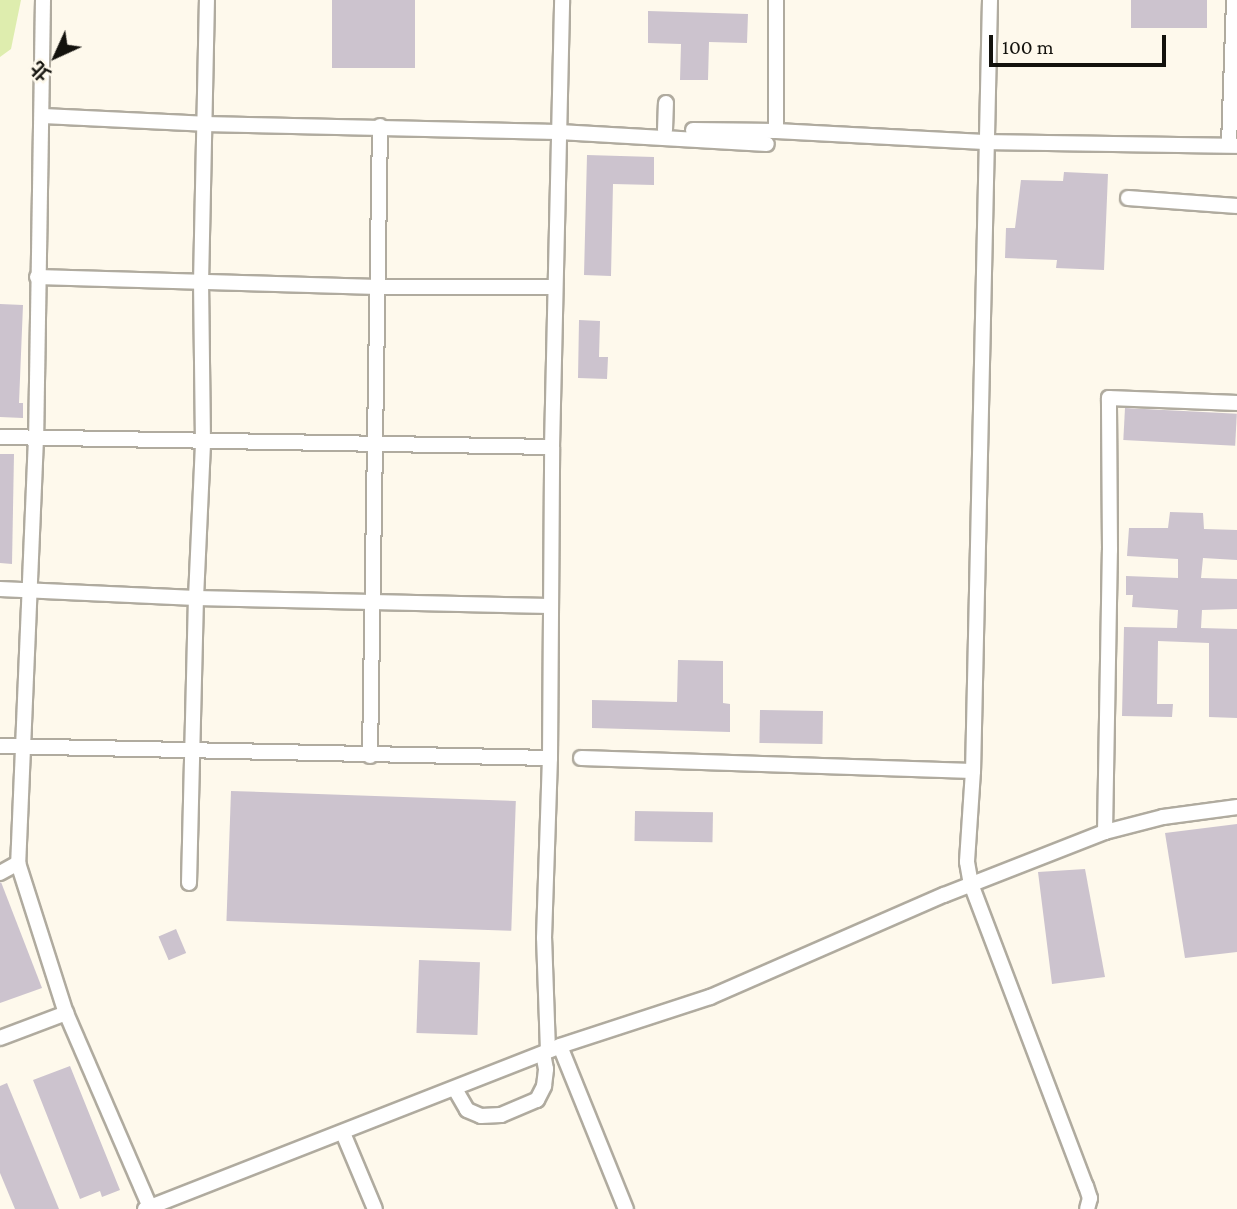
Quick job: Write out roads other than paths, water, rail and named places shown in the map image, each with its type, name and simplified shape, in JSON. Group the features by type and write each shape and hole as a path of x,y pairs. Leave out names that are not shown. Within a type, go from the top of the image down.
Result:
{"lane":[{"path":"43,0 36,438 18,863 66,1013 149,1208 550,1050 710,997 971,884 1105,832 1163,817 1237,807"},
{"path":"189,883 203,443 201,284 207,0"},
{"path":"455,1089 467,1110 481,1116 501,1115 537,1100 550,1050 544,938 550,758 552,447 562,0"},
{"path":"772,137 776,0"},
{"path":"990,0 989,142 973,771 967,862 971,884 1087,1186 1090,1198 1087,1209"},
{"path":"43,116 204,124 1233,146 1234,0"},
{"path":"666,103 660,130 772,137"},
{"path":"370,756 370,602 377,446 380,126"},
{"path":"1128,198 1237,206"},
{"path":"37,277 201,284 555,287"},
{"path":"1105,832 1111,550 1109,398 1237,403"},
{"path":"0,436 203,443 552,447"},
{"path":"0,589 196,598 550,606"},
{"path":"0,746 550,758"},
{"path":"581,758 973,771"},
{"path":"0,873 18,863"},
{"path":"0,1038 66,1013"},
{"path":"550,1050 626,1209"},
{"path":"344,1133 375,1209"}]}
